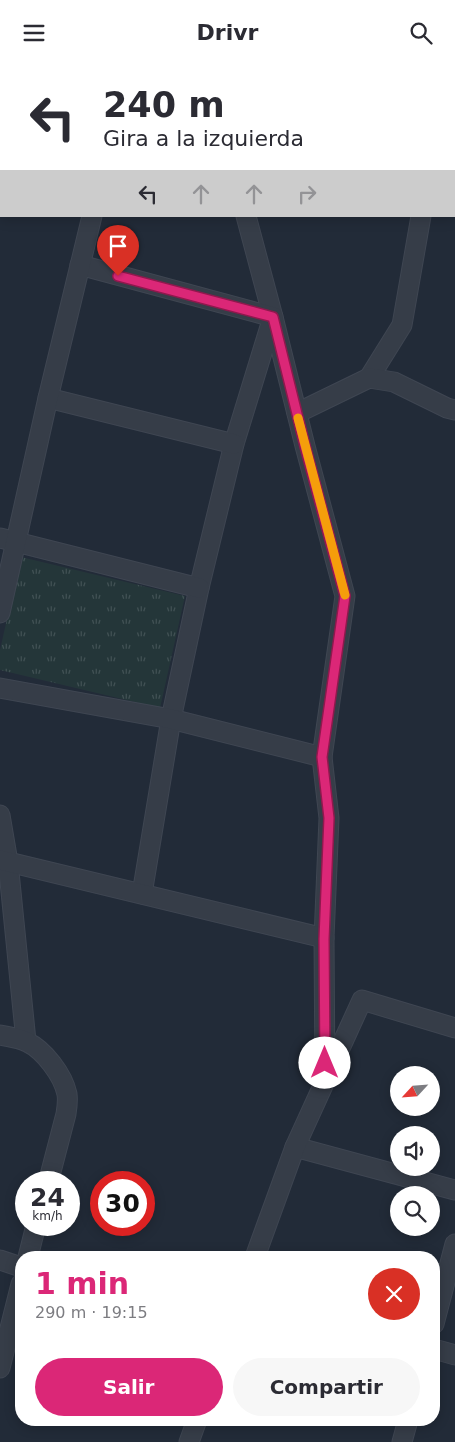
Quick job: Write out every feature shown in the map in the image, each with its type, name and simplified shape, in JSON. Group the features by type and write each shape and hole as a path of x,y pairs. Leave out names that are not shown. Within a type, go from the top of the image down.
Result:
{"street":[{"path":"0,613 8,540 48,398 92,217"},
{"path":"246,217 345,596 322,757 329,818 324,939 325,1081"},
{"path":"297,413 369,378 402,325 421,217"},
{"path":"80,265 273,317"},
{"path":"142,894 171,719 199,588 234,444 273,317"},
{"path":"369,378 394,383 455,411"},
{"path":"48,398 234,444"},
{"path":"8,540 199,588"},
{"path":"0,688 171,719 322,757"},
{"path":"0,815 26,1041"},
{"path":"4,861 324,939"},
{"path":"257,1251 295,1147 362,1000 455,1028"},
{"path":"0,1035 26,1041 38,1049 56,1070 67,1094 68,1105 51,1171"},
{"path":"295,1147 455,1190"},
{"path":"30,1251 33,1236"},
{"path":"440,1301 455,1244"},
{"path":"0,1260 15,1265"},
{"path":"0,1368 15,1308"},
{"path":"440,1351 455,1355"},
{"path":"192,1441 196,1426"},
{"path":"402,1442 406,1426"}],"green space":[{"path":"21,557 185,596 160,708 0,670 0,650"}],"slow traffic":[{"path":"298,418 345,595"}],"route":[{"path":"118,276 273,317 345,596 322,757 329,818 324,939 325,1063"}]}
